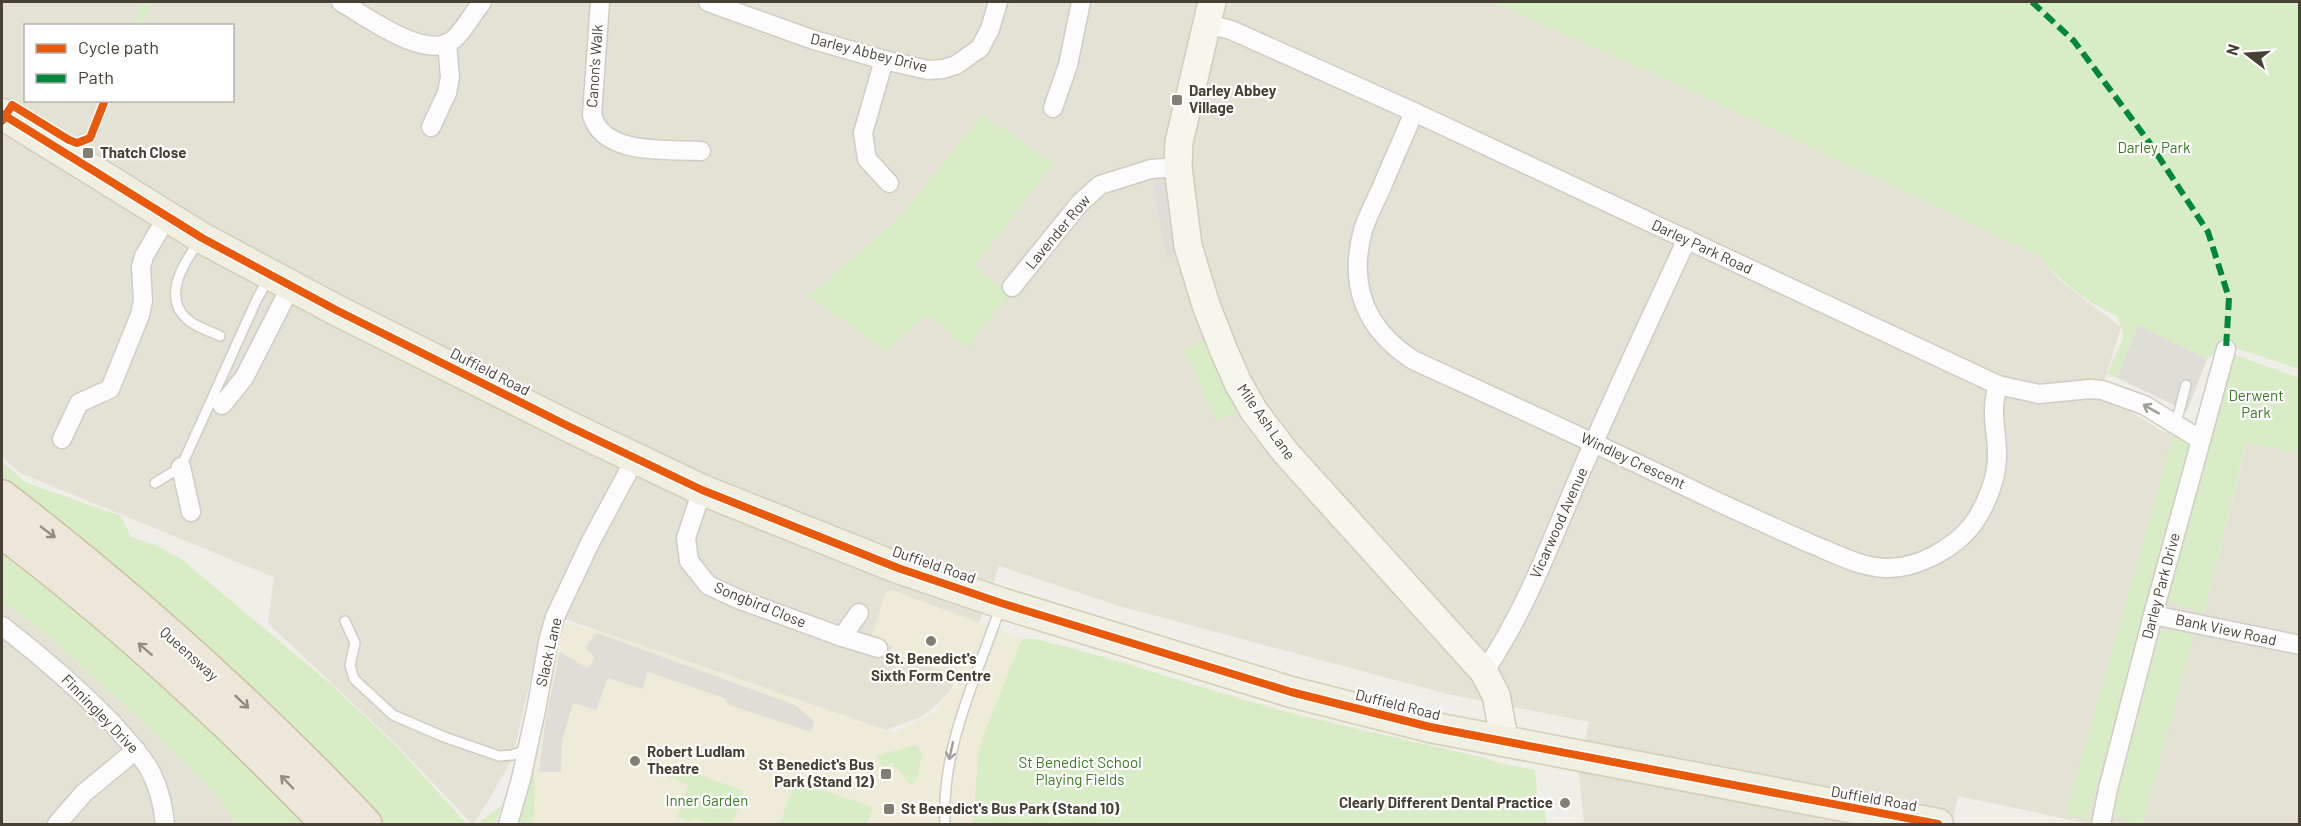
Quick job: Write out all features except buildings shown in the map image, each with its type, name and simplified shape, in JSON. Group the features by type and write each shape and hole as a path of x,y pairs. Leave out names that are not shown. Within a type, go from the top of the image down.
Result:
{"highway":[{"name":"Queensway","path":"2,496 72,550 187,651 301,756 365,825"},
{"name":"Queensway","path":"2,531 59,574 171,672 277,771 328,825"}],"main road":[{"name":"Duffield Road","path":"2,114 202,238 281,281 635,459 702,490 898,568 1001,603 1291,692 1430,728 1938,825"}],"street":[{"path":"341,2 413,42 432,46 447,43 455,38 482,2"},
{"name":"Canon's Walk","path":"600,2 592,115 597,130 618,144 701,151"},
{"name":"Darley Abbey Drive","path":"718,3 814,40 928,70 956,65 980,48 990,30 998,2"},
{"path":"1053,108 1068,65 1081,2"},
{"name":"Darley Park Road","path":"1209,13 1231,30 1414,112 1998,385 2039,394 2090,389 2110,392 2144,405 2201,440"},
{"name":"Mile Ash Lane","path":"1209,13 1179,142 1178,167 1188,246 1206,305 1238,383 1254,411 1314,486 1484,672 1496,695 1505,743"},
{"path":"430,127 447,93 450,77 447,43"},
{"path":"884,60 863,133 867,159 889,183"},
{"name":"Windley Crescent","path":"1414,112 1364,229 1359,255 1363,302 1380,334 1396,349 1413,360 1594,442 1753,519 1867,565 1888,568 1912,564 1935,554 1954,543 1973,524 1984,504 1996,469 1997,449 1993,404 1998,385"},
{"name":"Lavender Row","path":"1012,287 1080,203 1100,184 1151,169 1178,167"},
{"path":"62,439 79,403 110,389 140,315 143,301 141,267 144,256 167,217"},
{"name":"Vicarwood Avenue","path":"1484,672 1500,650 1517,616 1687,239"},
{"path":"222,405 244,378 281,281"},
{"name":"Darley Park Drive","path":"2101,825 2108,789 2153,615 2226,349"},
{"name":"Slack Lane","path":"508,825 527,750 555,616 591,540 635,459"},
{"path":"181,467 191,512"},
{"name":"Songbird Close","path":"702,490 686,538 689,561 708,585 738,599 879,648"},
{"path":"843,637 859,613"},
{"name":"Bank View Road","path":"2153,615 2300,645"},
{"name":"Finningley Drive","path":"2,626 95,705 136,750 157,786 162,800 165,825"},
{"path":"57,825 84,793 136,750"}],"lane":[{"path":"202,238 176,284 178,305 181,314 189,322 220,336"},
{"path":"155,483 181,467 257,298 281,281"},
{"path":"2176,423 2186,385"},
{"path":"945,825 945,780 950,749 1001,603"},
{"path":"345,621 355,643 350,665 354,679 393,715 444,737 499,756 527,750"}],"shaded area":[{"path":"2,2 1493,2 1649,70 2039,256 2059,280 2121,327 2099,399 2124,408 2162,431 2196,438 2204,614 2247,441 2299,453 2299,824 2090,824 1958,796 1952,824 1584,824 1579,774 1589,722 1448,694 1119,606 999,566 971,647 950,691 923,716 886,730 562,618 535,658 512,760 472,824 397,745 268,623 274,577 20,473 2,457"},
{"path":"1167,181 1177,254 1166,257 1153,184"},
{"path":"2138,325 2207,359 2187,411 2117,378"},
{"path":"892,590 1022,639 1035,639 1129,663 1171,678 1298,714 1535,770 1538,803 1544,802 1546,824 518,824 535,758 548,688 564,622 647,647 894,733 935,712 956,687 960,677 890,653 893,646 871,639 886,591"},
{"path":"2,602 51,638 147,726 208,786 237,824 2,824"},
{"path":"597,633 795,705 814,721 811,732 729,705 724,698 648,672 642,689 608,678 596,710 573,703 562,741 561,772 539,772 546,718 560,652 588,668 595,658 585,647"}],"green space":[{"path":"142,2 152,2 142,24 132,24"},
{"name":"Darley Park","path":"1492,2 2299,2 2299,369 2227,345 2207,359 2138,325 2117,378 2107,374 2124,336 2117,316 2075,290 2039,256 1690,90"},
{"path":"101,102 111,102 94,140 86,137"},
{"path":"982,114 1054,163 975,266 1010,295 966,348 928,314 885,351 809,296 899,217"},
{"path":"1209,337 1247,408 1217,421 1184,350"},
{"name":"Derwent Park","path":"2230,353 2299,378 2299,453 2246,442 2204,614 2159,597"},
{"path":"2173,436 2195,442 2087,820 2066,813"},
{"path":"2,462 27,483 121,516 131,537 155,545 180,558 334,687 398,748 467,824 382,824 351,790 2,482"},
{"path":"2,548 191,706 309,824 237,824 208,786 147,726 51,638 2,602"},
{"path":"2169,630 2194,635 2143,824 2135,824 2111,813 2157,638 2162,631"},
{"name":"St Benedict School Playing Fields","path":"1022,639 1035,639 1068,647 1298,715 1535,770 1538,803 1544,802 1546,824 973,824 978,757 983,737"},
{"path":"916,745 922,753 917,779 911,785 892,763 884,768 876,756"},
{"path":"533,765 535,790 533,824 514,824"},
{"name":"Inner Garden","path":"671,765 744,791 732,824 710,824 692,818 691,822 677,817 688,785 667,776"},
{"path":"795,781 873,807 867,824 780,824"},
{"path":"502,805 495,824 477,824"}],"marked path":[{"path":"2032,2 2074,41 2149,142 2208,232 2229,298 2226,349"}],"cycle path":[{"path":"2,121 12,105 77,143 90,138 104,102"},
{"path":"2,114 202,238 336,310 702,490 898,568 1001,603 1291,692 1430,727 1938,824"}],"place":[{"name":"Darley Abbey Village","path":"1177,100"},
{"name":"Thatch Close","path":"88,153"},
{"name":"St. Benedict's Sixth Form Centre","path":"931,641"},
{"name":"Robert Ludlam Theatre","path":"635,761"},
{"name":"St Benedict's Bus Park (Stand 12)","path":"886,774"},
{"name":"Clearly Different Dental Practice","path":"1565,803"},
{"name":"St Benedict's Bus Park (Stand 10)","path":"889,809"}]}
